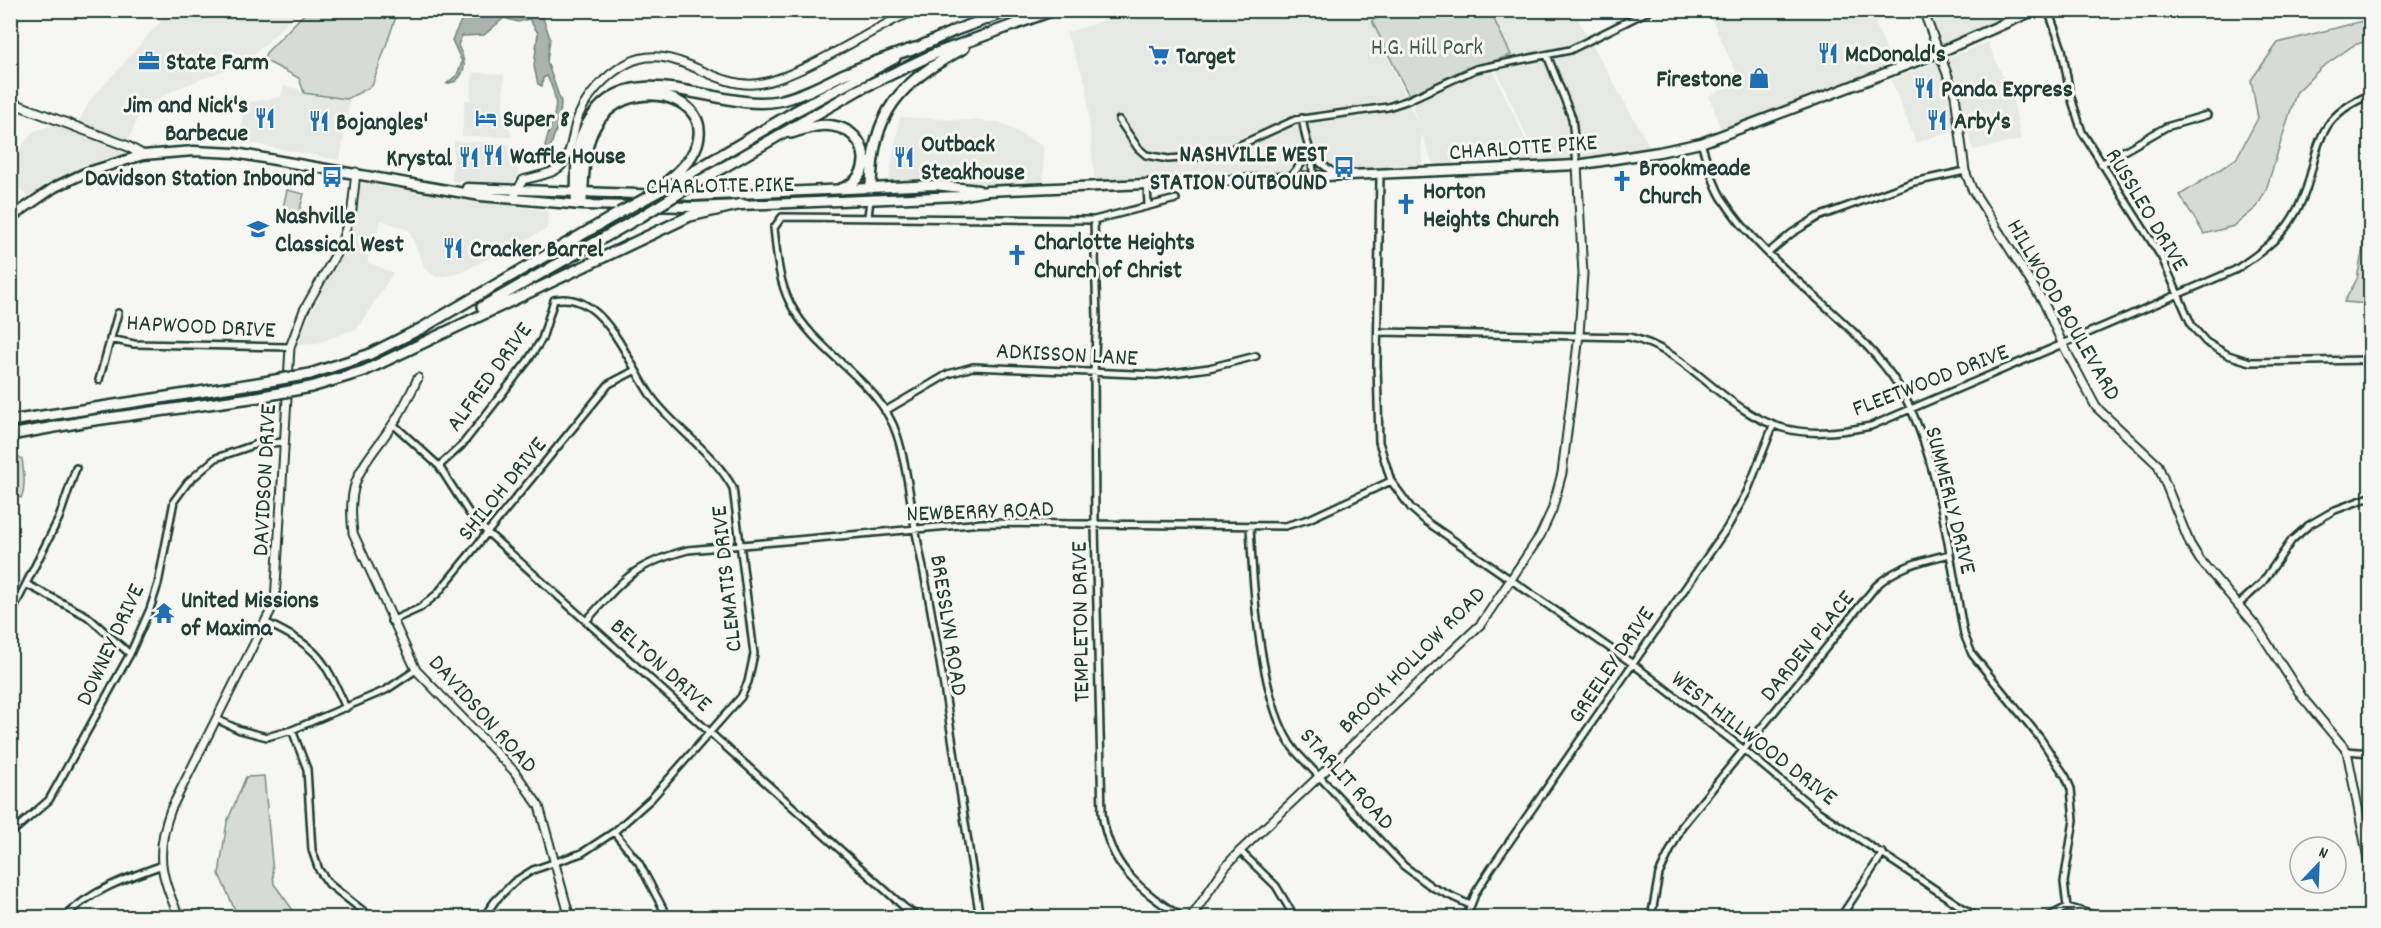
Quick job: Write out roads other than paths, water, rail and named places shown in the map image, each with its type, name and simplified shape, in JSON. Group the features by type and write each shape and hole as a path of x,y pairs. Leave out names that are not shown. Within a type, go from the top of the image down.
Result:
{"highway":[{"path":"579,204 579,145 588,120 604,102 617,93 642,87 664,87 737,102 779,101 799,95 879,59 915,48 1011,10"},
{"path":"423,342 858,90 934,54 1054,10"},
{"path":"871,188 872,157 884,118 894,99 926,70 995,31"},
{"path":"10,422 310,374 368,355 422,328 794,112 915,48"},
{"path":"579,193 589,143 596,124 613,107 631,97 654,94 674,99 693,111 700,128 699,143 691,159 670,182"},
{"path":"774,137 823,125 841,128 854,136 863,152 862,174 854,185 841,189"},
{"path":"10,435 311,387 364,370 690,216 742,204"}],"main road":[{"name":"CHARLOTTE PIKE","path":"10,218 66,182 143,155 179,151 217,151 513,199 579,204 692,207 959,196 987,191 1577,165 1701,143 1938,53 2035,10"},
{"path":"10,102 127,146 143,155"},
{"name":"CHARLOTTE PIKE","path":"455,189 518,189 694,196 935,185 987,191"},
{"path":"870,199 871,188"}],"street":[{"path":"513,199 523,180 559,168 566,158 576,120 584,105 615,72 627,63 641,57 657,56 675,60 722,80 741,84 774,81 918,10"},
{"path":"1119,120 1138,148 1146,155 1184,159 1229,150 1274,128 1302,118 1389,106 1406,101 1476,69 1570,50 1650,10"},
{"name":"HILLWOOD BOULEVARD","path":"1923,10 1955,95 1965,171 1984,212 2044,303 2096,407 2158,465 2193,549 2215,580 2239,604 2269,644 2302,697 2347,751 2370,869"},
{"name":"RUSSLEO DRIVE","path":"2048,10 2062,49 2076,116 2082,132 2162,258 2192,326 2206,342 2228,355 2266,363 2370,360"},
{"path":"1547,55 1572,118 1577,165"},
{"name":"FLEETWOOD DRIVE","path":"1379,332 1579,334 1629,337 1654,344 1676,358 1733,403 1773,426 1803,432 1832,434 1871,426 2235,270 2261,252 2293,218 2310,179 2318,143 2327,125 2346,106 2370,95"},
{"path":"2101,164 2166,128 2207,115"},
{"path":"1302,118 1314,178"},
{"name":"SUMMERLY DRIVE","path":"1701,143 1720,196 1745,231 1874,354 1893,378 1910,410 1926,449 1950,554 1964,634 1972,654 2040,738 2065,774 2071,789 2074,820 2064,882 2067,907"},
{"path":"1289,179 1302,164 1308,148"},
{"path":"1311,155 1317,162 1341,177"},
{"name":"BROOK HOLLOW ROAD","path":"1191,918 1225,867 1240,851 1481,624 1540,537 1558,490 1579,334 1583,274 1577,165"},
{"path":"1768,253 1792,232 1818,216 1914,182 1965,171"},
{"name":"DAVIDSON DRIVE","path":"180,918 160,866 162,833 171,809 267,623 275,602 290,347 304,310 340,247 352,209 356,172"},
{"path":"1380,175 1379,442 1390,481"},
{"path":"1147,184 1148,206"},
{"path":"870,199 868,217 1094,220 1176,199"},
{"name":"BRESSLYN ROAD","path":"868,217 782,217 774,228 776,253 785,292 803,324 868,389 885,411 898,436 980,918"},
{"name":"TEMPLETON DRIVE","path":"1094,220 1095,526 1101,801 1104,831 1116,859 1131,880 1183,918"},
{"name":"CLEMATIS DRIVE","path":"483,918 495,901 514,882 533,870 582,853 614,832 651,799 712,733 741,696 752,667 754,654 733,488 722,468 654,401 634,371 626,351 599,316 567,297 554,300"},
{"name":"ALFRED DRIVE","path":"439,466 462,445 527,362 542,339 554,300"},
{"path":"99,380 118,313"},
{"name":"HAPWOOD DRIVE","path":"110,339 134,344 290,347"},
{"name":"ADKISSON LANE","path":"885,411 948,374 968,368 1156,375 1181,373 1256,356"},
{"name":"SHILOH DRIVE","path":"391,621 420,608 437,594 609,384 634,371"},
{"name":"DAVIDSON ROAD","path":"418,378 393,424 363,463 353,487 350,511 353,533 391,621 416,670 526,786 539,806 570,918"},
{"name":"BELTON DRIVE","path":"393,424 439,466 469,513 488,533 904,907 920,918"},
{"name":"GREELEY DRIVE","path":"1466,918 1470,905 1494,864 1735,515 1747,492 1773,426"},
{"name":"DOWNEY DRIVE","path":"10,834 49,800 130,654 150,610 158,584 174,501 204,465 231,450 257,444 284,442"},
{"path":"10,616 59,518 76,468"},
{"name":"NEWBERRY ROAD","path":"587,620 625,577 654,559 688,550 742,547 982,523 1095,526 1294,524 1390,481"},
{"name":"WEST HILLWOOD DRIVE","path":"1390,481 1411,508 1427,522 1633,664 1743,749 1816,810 1978,918"},
{"path":"2239,604 2262,583 2292,540 2309,525 2335,510 2370,497"},
{"name":"STARLIT ROAD","path":"1250,526 1252,584 1274,712 1288,742 1404,866 1432,887 1470,905"},
{"name":"DARDEN PLACE","path":"1651,918 1659,874 1678,832 1876,586 1890,573 1910,564 1950,554"},
{"path":"26,584 87,616 130,654"},
{"path":"267,623 311,647 322,658 346,708"},
{"path":"216,719 240,730 267,737 292,730 346,708 386,690 416,670"},
{"path":"292,730 307,769 312,850 319,870 329,884 372,918"},
{"path":"2347,751 2370,753"},
{"path":"614,832 639,863 668,918"},
{"path":"1240,851 1276,886 1295,918"},
{"path":"1840,918 1883,853"},
{"path":"63,918 91,896 125,878 160,866"},
{"path":"2046,918 2067,907 2104,918"}],"place":[{"name":"McDonald's","path":"1828,53"},
{"name":"Target","path":"1159,55"},
{"name":"State Farm","path":"149,61"},
{"name":"Firestone","path":"1759,78"},
{"name":"Panda Express","path":"1924,88"},
{"name":"Jim and Nick's Barbecue","path":"265,118"},
{"name":"Super 8","path":"486,118"},
{"name":"Arby's","path":"1937,120"},
{"name":"Bojangles'","path":"319,121"},
{"name":"Waffle House","path":"493,155"},
{"name":"Krystal","path":"469,157"},
{"name":"Outback Steakhouse","path":"904,157"},
{"name":"NASHVILLE WEST STATION OUTBOUND","path":"1344,167"},
{"name":"Davidson Station Inbound","path":"332,177"},
{"name":"Brookmeade Church","path":"1622,181"},
{"name":"Horton Heights Church","path":"1406,204"},
{"name":"Nashville Classical West","path":"258,229"},
{"name":"Cracker Barrel","path":"453,248"},
{"name":"Charlotte Heights Church of Christ","path":"1017,255"},
{"name":"United Missions of Maxima","path":"164,613"}],"park label":[{"name":"H.G. Hill Park","path":"1427,46"}]}
